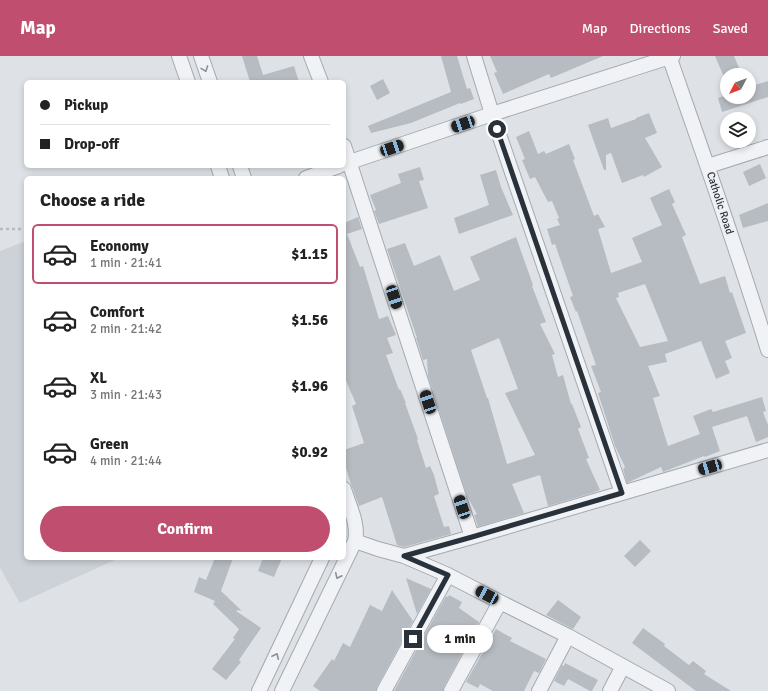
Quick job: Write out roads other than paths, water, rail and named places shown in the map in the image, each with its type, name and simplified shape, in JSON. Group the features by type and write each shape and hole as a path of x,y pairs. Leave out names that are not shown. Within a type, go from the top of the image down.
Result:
{"street":[{"path":"179,56 187,80"},
{"path":"200,56 209,80"},
{"path":"311,56 320,80"},
{"path":"474,56 492,114 622,493"},
{"path":"346,163 670,56"},
{"name":"Catholic Road","path":"670,56 708,166 763,314 768,350"},
{"path":"708,166 768,147"},
{"path":"311,176 333,168"},
{"path":"345,168 472,537"},
{"path":"404,556 768,450"},
{"path":"346,496 357,533 355,541 346,559"},
{"path":"355,541 404,556 448,575 568,636 668,691"},
{"path":"260,691 321,560"},
{"path":"282,691 346,560"},
{"path":"384,691 448,575"},
{"path":"451,691 500,602"},
{"path":"539,691 568,636"},
{"path":"610,691 623,666"}]}
